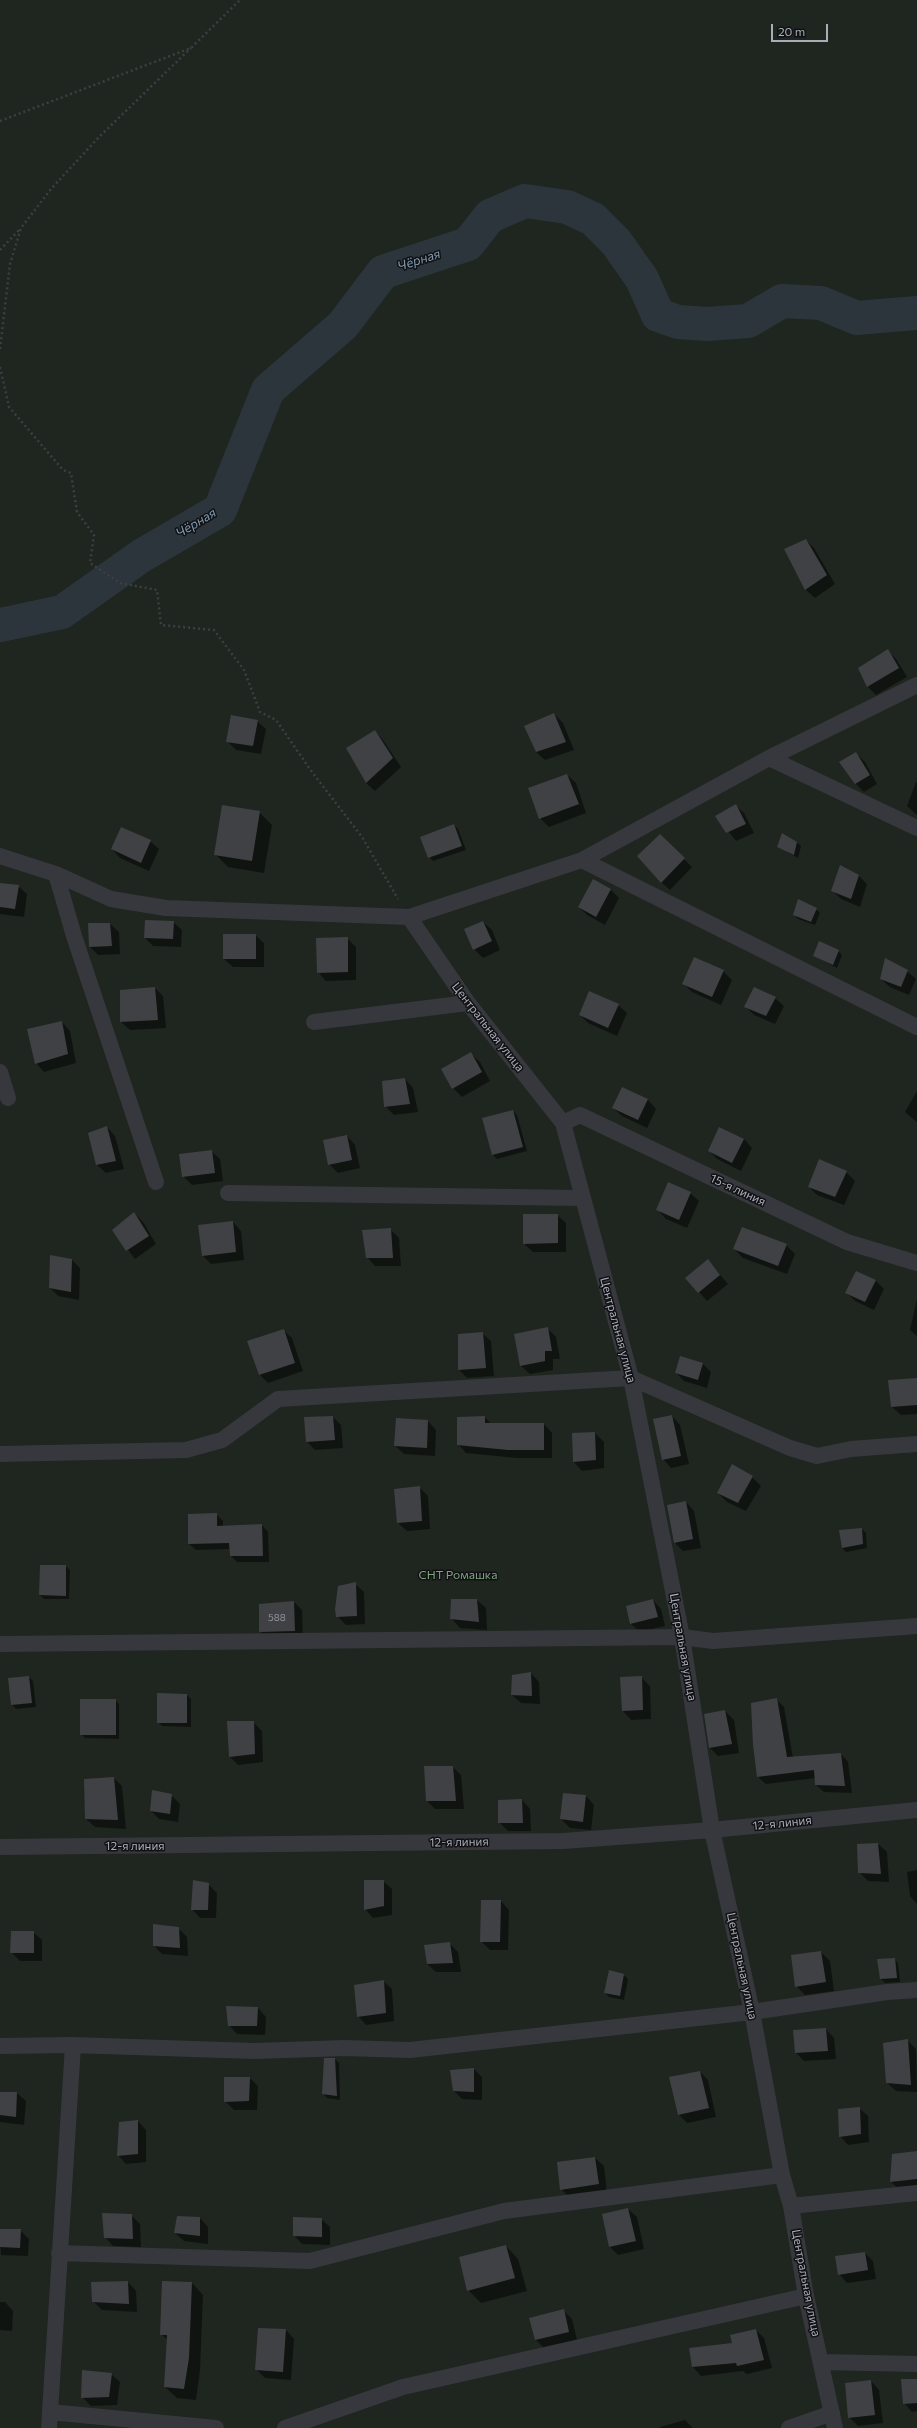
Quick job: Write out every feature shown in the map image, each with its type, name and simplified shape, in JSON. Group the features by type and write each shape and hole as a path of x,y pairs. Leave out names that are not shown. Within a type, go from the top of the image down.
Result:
{"street":[{"path":"0,856 56,874 111,899 166,908 408,917 582,860 769,758 917,685"},
{"path":"769,758 917,828"},
{"path":"582,860 917,1027"},
{"path":"56,874 74,936 156,1182"},
{"name":"Центральная улица","path":"408,917 468,1003 563,1123 631,1378 682,1637 712,1830 752,2012 782,2174 791,2206 806,2296 822,2362 833,2420"},
{"path":"314,1022 468,1003"},
{"path":"0,1072 8,1098"},
{"name":"15-я линия","path":"563,1123 580,1115 847,1242 917,1263"},
{"path":"228,1193 582,1198"},
{"path":"0,1454 186,1450 222,1440 278,1399 631,1378 790,1448 817,1456 851,1449 917,1444"},
{"path":"0,1644 682,1637 713,1641 917,1626"},
{"name":"12-я линия","path":"0,1847 563,1841 712,1830 917,1810"},
{"path":"0,2046 73,2046 254,2051 345,2048 410,2050 752,2012 887,1992 917,1990"},
{"path":"73,2046 49,2420 216,2428"},
{"path":"59,2253 310,2261 504,2211 782,2174"},
{"path":"791,2206 917,2193"},
{"path":"285,2428 403,2386 806,2296"},
{"path":"822,2362 917,2364"},
{"path":"789,2428 833,2420"}],"path":[{"path":"0,250 21,228 51,189 99,137 240,0"},
{"path":"0,121 191,48"},
{"path":"0,349 10,264 21,228"},
{"path":"0,367 9,407 63,470 71,473 77,512 94,535 90,563 120,584 157,590 161,625 214,630 244,670 260,712 276,720 312,772 362,837 408,917"}],"green space":[{"name":"СНТ Ромашка","path":"0,0 917,0 917,2428 0,2428"}],"building":[{"path":"806,539 827,575 805,590 784,549"},
{"path":"888,649 899,668 867,687 858,668"},
{"path":"554,713 566,742 536,752 524,726"},
{"path":"231,715 258,720 253,746 226,742"},
{"path":"375,730 393,758 366,783 346,748"},
{"path":"856,752 870,775 855,784 839,762"},
{"path":"567,774 579,804 539,819 528,788"},
{"path":"736,804 746,824 726,833 715,816"},
{"path":"222,805 260,811 252,861 214,855"},
{"path":"454,824 462,846 428,858 420,837"},
{"path":"121,827 151,840 141,863 111,849"},
{"path":"782,833 797,842 794,855 777,847"},
{"path":"660,834 685,858 661,883 637,856"},
{"path":"840,865 859,875 851,899 831,891"},
{"path":"593,879 611,889 596,917 578,907"},
{"path":"0,883 19,885 15,909 0,907"},
{"path":"798,899 817,908 811,922 793,915"},
{"path":"145,920 174,921 173,939 144,938"},
{"path":"483,921 492,941 473,950 464,929"},
{"path":"88,923 110,923 112,946 89,947"},
{"path":"223,934 256,934 256,959 223,959"},
{"path":"348,937 348,972 317,973 316,938"},
{"path":"819,941 839,950 833,965 813,956"},
{"path":"694,957 724,970 712,997 682,984"},
{"path":"885,958 908,970 901,987 880,979"},
{"path":"155,987 158,1020 120,1022 120,990"},
{"path":"754,987 776,997 766,1016 744,1007"},
{"path":"589,991 619,1004 608,1028 579,1015"},
{"path":"62,1021 68,1054 35,1064 27,1029"},
{"path":"471,1052 482,1072 452,1089 441,1069"},
{"path":"405,1078 410,1104 384,1107 382,1081"},
{"path":"622,1087 648,1099 638,1120 612,1108"},
{"path":"513,1110 523,1147 492,1155 482,1118"},
{"path":"107,1126 116,1161 96,1165 88,1133"},
{"path":"719,1127 744,1139 732,1163 708,1151"},
{"path":"347,1135 352,1160 328,1165 323,1140"},
{"path":"212,1150 215,1173 182,1177 179,1154"},
{"path":"819,1159 847,1171 835,1197 808,1187"},
{"path":"668,1182 691,1192 679,1220 656,1210"},
{"path":"134,1212 149,1236 126,1251 112,1230"},
{"path":"523,1214 558,1214 558,1243 523,1244"},
{"path":"233,1221 236,1252 202,1256 198,1225"},
{"path":"742,1227 787,1244 778,1266 733,1249"},
{"path":"391,1228 393,1258 366,1258 362,1230"},
{"path":"50,1255 72,1259 71,1292 49,1288"},
{"path":"708,1259 720,1275 698,1293 685,1278"},
{"path":"856,1271 876,1280 865,1302 845,1293"},
{"path":"548,1327 552,1351 545,1351 545,1361 520,1366 514,1334"},
{"path":"284,1329 295,1363 259,1375 247,1341"},
{"path":"483,1332 486,1368 458,1370 458,1334"},
{"path":"680,1356 703,1363 698,1380 675,1373"},
{"path":"917,1378 917,1405 891,1407 888,1380"},
{"path":"672,1415 681,1456 662,1460 653,1419"},
{"path":"333,1416 335,1440 306,1442 304,1417"},
{"path":"485,1416 485,1423 544,1423 544,1450 508,1450 457,1445 457,1417"},
{"path":"396,1418 428,1420 427,1448 394,1446"},
{"path":"595,1432 596,1460 573,1462 572,1433"},
{"path":"732,1464 753,1476 738,1503 717,1493"},
{"path":"420,1486 422,1521 397,1523 394,1489"},
{"path":"686,1501 693,1539 674,1543 667,1505"},
{"path":"217,1513 217,1526 262,1524 263,1556 230,1556 229,1543 188,1544 188,1514"},
{"path":"862,1528 863,1544 842,1548 839,1530"},
{"path":"40,1565 66,1565 66,1596 39,1595"},
{"path":"356,1582 357,1616 336,1617 335,1609 338,1586"},
{"path":"451,1599 477,1599 479,1622 450,1619"},
{"path":"653,1599 658,1617 630,1624 626,1606"},
{"path":"294,1601 295,1631 259,1632 259,1604"},
{"path":"531,1672 532,1696 511,1695 512,1675"},
{"path":"29,1676 32,1703 11,1705 8,1678"},
{"path":"642,1676 643,1710 622,1711 620,1677"},
{"path":"157,1693 187,1694 187,1723 157,1723"},
{"path":"777,1698 787,1757 841,1753 845,1786 815,1785 814,1770 757,1777 753,1745 751,1703"},
{"path":"80,1699 116,1699 116,1735 80,1735"},
{"path":"725,1710 732,1744 709,1748 704,1714"},
{"path":"227,1721 254,1721 255,1754 229,1757"},
{"path":"424,1766 453,1766 456,1801 426,1801"},
{"path":"114,1777 118,1820 85,1819 84,1779"},
{"path":"152,1790 172,1794 170,1814 150,1811"},
{"path":"563,1793 586,1795 583,1822 560,1819"},
{"path":"522,1799 523,1823 498,1823 498,1800"},
{"path":"878,1843 881,1874 858,1873 857,1844"},
{"path":"193,1880 209,1883 208,1910 191,1910"},
{"path":"364,1880 384,1880 384,1906 364,1910"},
{"path":"481,1900 501,1900 500,1942 480,1942"},
{"path":"153,1924 179,1927 180,1948 153,1946"},
{"path":"11,1931 34,1931 34,1953 10,1953"},
{"path":"450,1942 453,1963 427,1964 424,1945"},
{"path":"821,1951 826,1982 795,1987 791,1955"},
{"path":"895,1958 897,1978 880,1979 877,1959"},
{"path":"609,1970 624,1974 620,1996 604,1993"},
{"path":"384,1980 386,2013 357,2017 354,1985"},
{"path":"226,2006 258,2007 257,2026 228,2026"},
{"path":"826,2028 828,2051 795,2053 793,2030"},
{"path":"908,2039 911,2085 886,2083 883,2043"},
{"path":"324,2058 335,2058 337,2096 322,2094"},
{"path":"474,2068 474,2092 453,2091 450,2070"},
{"path":"700,2071 709,2108 678,2115 669,2077"},
{"path":"224,2077 250,2077 249,2101 224,2102"},
{"path":"0,2092 17,2092 16,2117 0,2115"},
{"path":"860,2107 861,2134 839,2137 838,2109"},
{"path":"138,2120 138,2154 117,2156 119,2122"},
{"path":"917,2151 917,2179 890,2182 892,2154"},
{"path":"595,2157 599,2184 560,2190 557,2162"},
{"path":"628,2208 636,2241 609,2247 602,2214"},
{"path":"102,2213 132,2214 133,2239 104,2238"},
{"path":"177,2216 200,2217 200,2236 174,2233"},
{"path":"293,2217 322,2218 322,2237 293,2236"},
{"path":"0,2229 21,2229 20,2248 0,2247"},
{"path":"506,2245 515,2278 467,2291 459,2257"},
{"path":"865,2252 868,2270 838,2275 835,2256"},
{"path":"128,2281 129,2304 92,2302 91,2282"},
{"path":"162,2281 192,2282 189,2358 184,2389 164,2387 167,2335 160,2335"},
{"path":"564,2309 569,2332 535,2340 529,2318"},
{"path":"258,2328 286,2329 283,2372 255,2370"},
{"path":"756,2329 764,2360 737,2366 736,2363 692,2367 689,2348 732,2343 730,2335"},
{"path":"82,2370 112,2373 109,2397 81,2398"},
{"path":"901,2379 917,2379 917,2403 903,2404"},
{"path":"871,2380 875,2415 848,2418 845,2383"}],"waterway":[{"name":"Чёрная","path":"0,625 62,612 141,556 220,510 268,390 343,325 383,272 468,244 490,216 525,201 567,207 593,219 616,242 642,279 658,315 678,322 707,324 748,321 782,301 821,303 857,318 917,313"}]}
